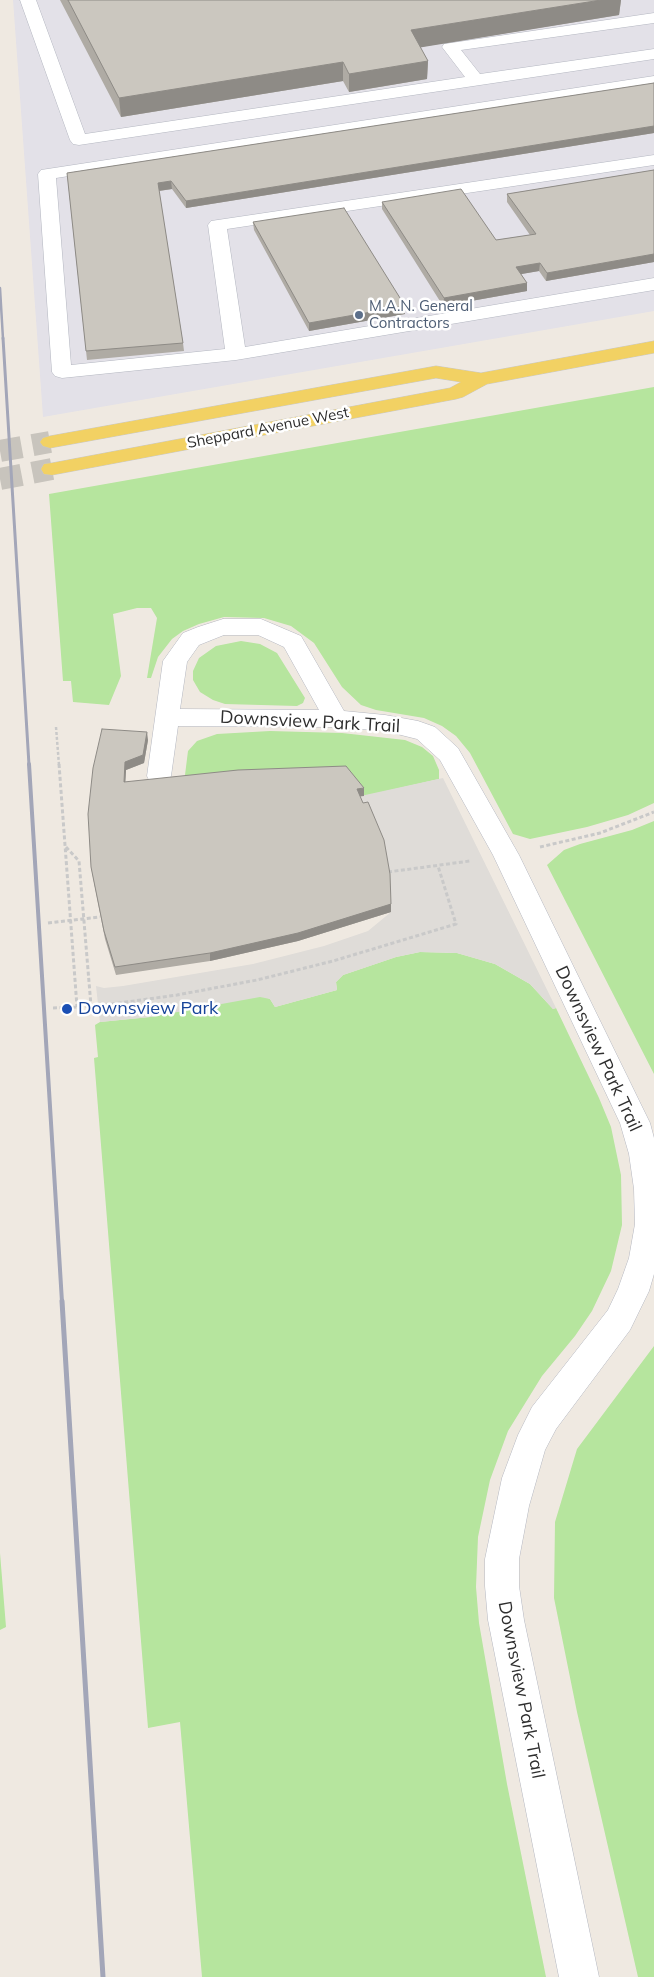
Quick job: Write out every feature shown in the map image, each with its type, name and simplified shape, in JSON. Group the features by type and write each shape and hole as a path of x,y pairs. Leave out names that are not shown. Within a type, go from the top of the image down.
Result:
{"main road":[{"name":"Sheppard Avenue West","path":"52,469 456,393 481,379 654,347"},
{"name":"Sheppard Avenue West","path":"50,442 436,372 481,379"}],"lane":[{"path":"28,0 79,140 654,54"},
{"path":"476,80 450,47 654,18"},
{"path":"654,81 48,174 62,372 236,354 654,284"},
{"path":"236,354 217,225 654,160"},
{"path":"159,776 175,661 191,639 206,632 223,627 261,627 293,642 336,719"},
{"name":"Downsview Park Trail","path":"167,717 336,719 385,722 408,726 433,738 449,754 506,854 635,1123 644,1154 649,1189 650,1224 644,1258 633,1291 619,1320 544,1418 530,1446 512,1506 502,1559 502,1586 506,1620 579,1977"}],"path":[{"path":"56,726 77,1007"},
{"path":"388,872 438,866 506,854 600,833 654,812"},
{"path":"66,846 79,861 91,1006"},
{"path":"53,1008 91,1006 178,994 257,980 333,961 456,924 438,866"},
{"path":"48,923 100,917"}],"shaded area":[{"path":"13,0 654,0 654,311 43,417"},
{"path":"443,778 556,1008 553,1009 530,984 495,964 457,953 420,952 396,957 343,975 336,982 337,990 275,1007 270,999 260,997 150,1017 100,1022 96,986 104,988 123,986 253,964 324,946 368,931 391,912 356,797"}],"green space":[{"path":"654,387 654,803 628,815 587,827 530,839 513,834 470,753 456,736 442,726 424,718 376,710 361,705 342,687 314,643 291,626 264,618 224,617 183,631 172,639 158,657 151,678 147,678 157,618 151,608 137,608 113,614 121,676 109,705 73,702 71,681 63,681 49,494"},
{"path":"241,641 260,644 277,653 305,698 303,703 297,706 225,704 213,700 200,692 193,680 193,671 199,658 216,646"},
{"path":"270,731 342,733 405,740 422,747 433,756 439,770 439,779 364,796 346,774 184,783 188,751 197,741 217,734"},
{"path":"654,821 654,1074 547,865 564,850 632,830"},
{"path":"420,952 457,953 495,964 530,984 553,1009 556,1008 611,1127 621,1175 622,1225 611,1271 592,1311 575,1336 542,1376 508,1431 490,1480 478,1537 476,1587 479,1623 507,1784 546,1977 202,1977 180,1722 148,1728 94,1058 98,1057 95,1025 100,1022 150,1017 254,997 270,999 275,1007 337,990 336,982 343,975 396,957"},
{"path":"654,1346 654,1977 638,1977 577,1712 554,1598 555,1522 577,1449"},
{"path":"0,1553 6,1627 0,1630"}],"building":[{"path":"68,0 601,0 411,30 428,61 349,74 343,62 119,98"},
{"path":"654,83 654,126 186,201 171,181 158,183 183,343 86,351 67,173"},
{"path":"654,170 654,254 547,273 540,263 516,267 527,283 444,298 382,202 461,189 496,240 536,234 507,194"},
{"path":"344,208 405,306 309,323 253,222"},
{"name":"Downsview Park","path":"102,729 147,732 143,755 125,762 124,782 238,770 346,766 364,788 357,789 363,803 368,802 384,840 390,874 391,904 298,933 210,953 115,967 104,931 91,867 88,814 93,768"}],"tunnel":[{"path":"0,451 50,442"},
{"path":"0,479 52,469"}],"railway":[{"path":"0,288 3,339"},
{"path":"3,338 29,765"},
{"path":"29,764 62,1302"},
{"path":"62,1301 103,1977"}],"place":[{"name":"M.A.N. General Contractors","path":"359,315"},
{"name":"Downsview Park","path":"67,1009"}]}
